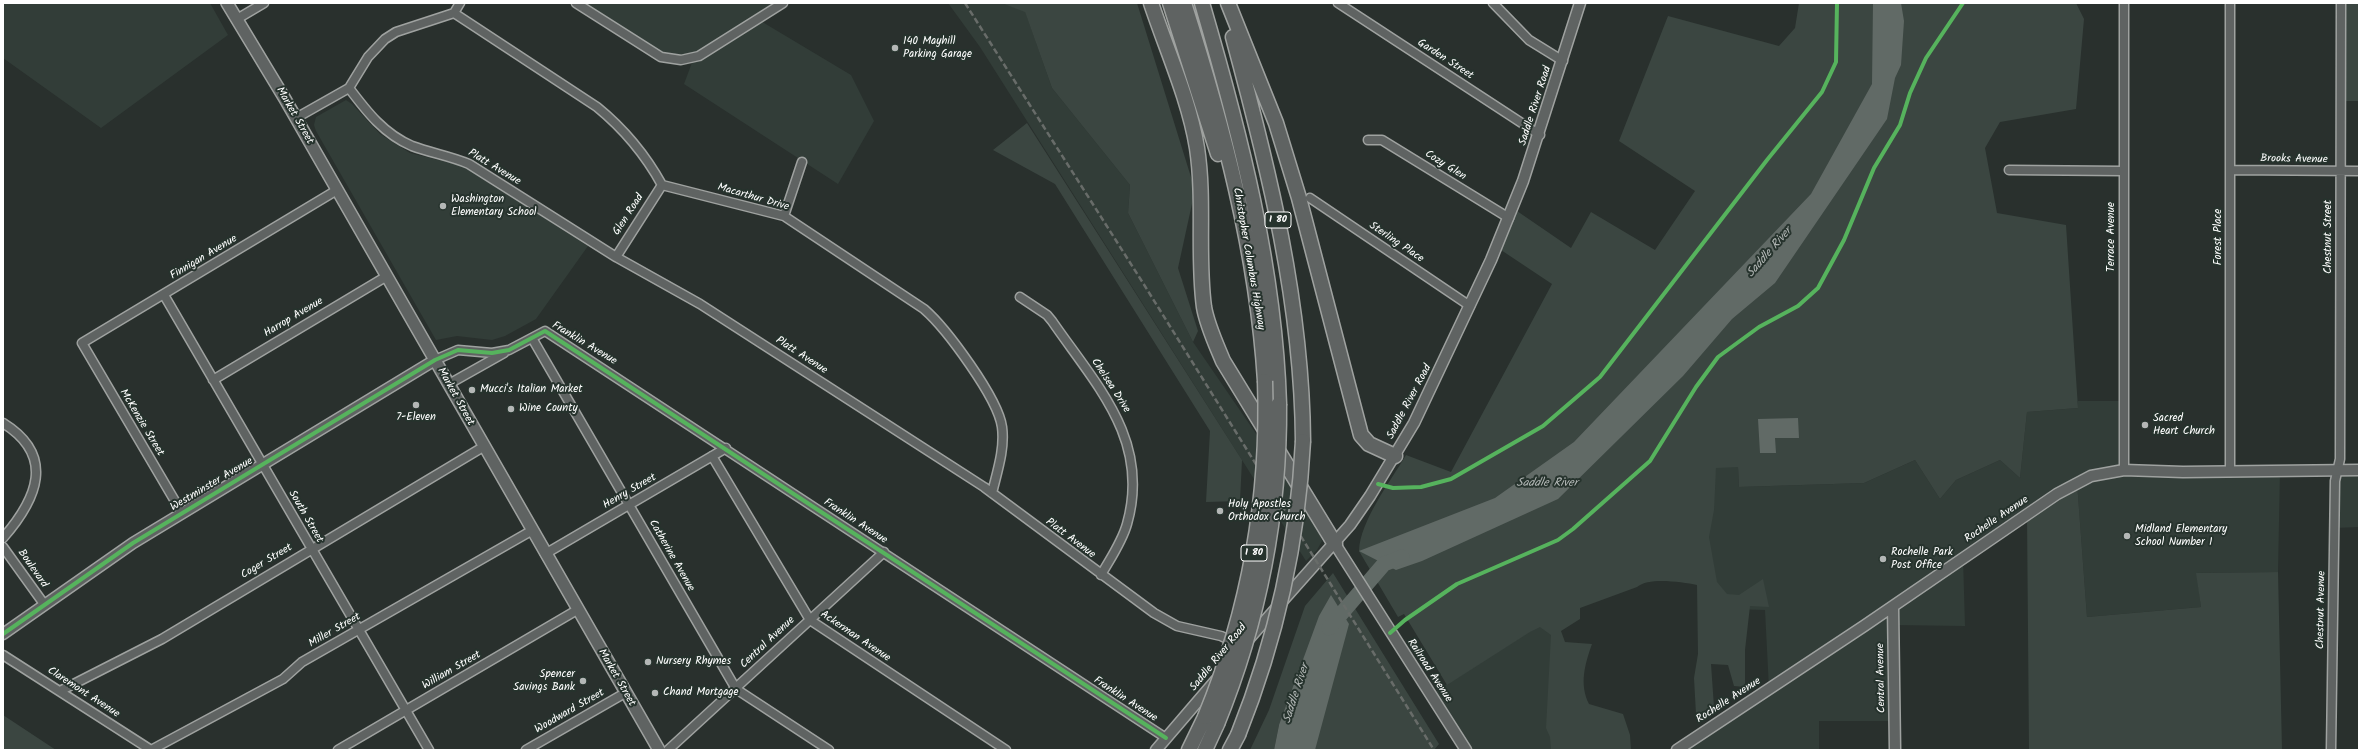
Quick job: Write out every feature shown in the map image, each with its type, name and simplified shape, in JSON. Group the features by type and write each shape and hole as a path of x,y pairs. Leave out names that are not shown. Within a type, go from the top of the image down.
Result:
{"highway":[{"path":"1152,3 1191,121 1197,149 1201,193 1204,308 1211,330 1223,361 1335,544"},
{"path":"1170,3 1249,252"},
{"name":"Christopher Columbus Highway","path":"1184,3 1228,159 1249,252 1260,326 1265,381 1265,460 1254,552 1233,640 1211,720 1205,750"},
{"name":"Christopher Columbus Highway","path":"1189,750 1211,720 1245,647 1267,556 1277,477 1279,404 1273,324 1258,232 1231,112 1202,3"},
{"name":"I 80","path":"1224,3 1258,132 1284,247 1300,354 1303,441 1296,522 1285,584 1262,668 1238,735 1230,750"},
{"path":"1228,3 1276,123 1298,198 1361,435 1369,444 1395,456"}],"main road":[{"name":"Market Street","path":"227,3 296,118 449,384 483,447 659,750"}],"street":[{"path":"237,19 264,3"},
{"path":"296,118 349,88 368,57 385,39 396,32 454,13 460,3"},
{"path":"576,3 661,57 681,60 699,56 783,3"},
{"name":"Garden Street","path":"1338,3 1540,135"},
{"path":"1493,3 1529,40 1563,61"},
{"name":"Saddle River Road","path":"1156,750 1200,700 1242,646 1335,544 1370,496 1395,456 1434,385 1509,218 1540,135 1580,3"},
{"name":"Terrace Avenue","path":"2124,3 2124,470"},
{"name":"Forest Place","path":"2230,3 2230,472"},
{"name":"Chestnut Street","path":"2337,470 2340,459 2341,3"},
{"path":"454,13 602,111 634,142 662,185"},
{"name":"Platt Avenue","path":"349,88 372,119 398,139 413,146 455,158 469,164 616,257 700,304 992,493 1101,576 1154,613 1177,626 1221,636 1242,646"},
{"name":"Cozy Glen","path":"1368,140 1382,140 1509,218"},
{"path":"784,216 802,162"},
{"path":"2009,170 2123,171"},
{"name":"Brooks Avenue","path":"2230,170 2359,172"},
{"name":"Macarthur Drive","path":"662,185 784,216 924,309 949,335 999,415 1003,438 992,493"},
{"name":"Glen Road","path":"616,257 662,185"},
{"name":"Finnigan Avenue","path":"82,343 337,190"},
{"name":"Sterling Place","path":"1310,198 1470,306"},
{"name":"Harrop Avenue","path":"213,380 387,276"},
{"name":"South Street","path":"164,295 262,466 429,750"},
{"name":"Chelsea Drive","path":"1020,298 1047,315 1052,321 1115,413 1129,445 1134,472 1131,508 1127,525 1101,576"},
{"name":"Franklin Avenue","path":"532,338 545,331 726,448 1166,738"},
{"path":"449,384 532,338"},
{"name":"Catherine Avenue","path":"532,338 736,689 829,750"},
{"name":"McKenzie Street","path":"82,343 182,513"},
{"path":"434,360 458,350 492,353 513,348"},
{"name":"Westminster Avenue","path":"3,634 97,566 434,360"},
{"path":"3,423 27,443 35,461 37,472 36,483 29,502 3,538"},
{"name":"Coger Street","path":"60,691 162,639 483,447"},
{"name":"Henry Street","path":"545,554 726,448"},
{"name":"Ackerman Avenue","path":"712,456 810,620 1006,750"},
{"name":"Rochelle Avenue","path":"1679,749 1893,606 1992,537 2078,482 2095,475 2124,470 2230,472 2359,470"},
{"name":"Chestnut Avenue","path":"2331,750 2335,481 2337,470"},
{"name":"Miller Street","path":"150,750 283,679 302,662 532,531"},
{"name":"Railroad Avenue","path":"1335,544 1466,750"},
{"name":"Boulevard","path":"3,547 44,604"},
{"name":"Central Avenue","path":"668,750 884,552"},
{"name":"Central Avenue","path":"1893,606 1895,750"},
{"name":"William Street","path":"338,750 577,610"},
{"name":"Claremont Avenue","path":"3,655 150,750"},
{"name":"Woodward Street","path":"526,750 625,693"}],"shaded area":[{"path":"3,3 210,3 228,35 101,128 3,58"},
{"path":"574,3 786,3 759,20 851,75 874,121 838,184 684,84 693,60 663,59"},
{"path":"948,3 1001,3 1025,11 1052,88 1130,185 1128,213 1193,342 1316,521 1322,541 1317,550 1306,561 980,47"},
{"path":"1001,3 1137,3 1195,190 1178,268 1198,331 1193,342 1128,213 1130,185 1052,88 1025,12"},
{"path":"1799,3 2076,3 2084,19 2076,109 2000,122 1985,148 1997,213 2066,225 2078,408 2027,412 2020,478 2000,460 1956,480 1940,499 1915,460 1864,483 1739,487 1738,467 1716,468 1714,510 1709,537 1717,582 1727,594 1739,595 1763,579 1769,607 1750,606 1745,650 1745,687 1734,686 1728,665 1711,664 1714,707 1696,714 1694,678 1698,654 1697,585 1666,581 1642,584 1580,608 1580,619 1561,631 1565,642 1592,644 1584,674 1584,689 1586,696 1589,704 1623,714 1630,735 1631,750 1551,750 1550,737 1546,728 1551,635 1540,627 1447,685 1404,614 1398,617 1359,551 1361,539 1370,515 1406,455 1451,472 1552,284 1501,250 1517,211 1571,248 1591,212 1655,250 1695,191 1619,141 1668,16 1779,46 1795,28"},
{"path":"2341,3 2359,3 2359,101 2340,101"},
{"name":"Washington Elementary School","path":"346,100 352,104 380,134 410,153 463,166 588,246 536,319 505,336 492,340 457,336 436,340 316,131 314,125 316,117"},
{"path":"1027,123 1242,460 1240,501 1206,502 1210,431 1055,184 993,150"},
{"path":"2078,401 2124,401 2124,470 2280,471 2278,572 2197,573 2201,607 2087,617 2077,483 1963,557 1965,626 1893,625 1895,721 1819,721 1819,750 1681,750 1769,689 1765,610 1698,608 1702,543 1716,467 1738,467 1739,487 1864,483 1915,460 1940,499 1956,480 2000,460 2020,478 2027,412 2078,408"},
{"path":"2337,470 2359,470 2359,527 2335,528"},
{"path":"2077,482 2087,617 2201,607 2196,573 2278,572 2282,750 2029,750 2027,514"},
{"path":"1333,573 1439,744 1434,750 1310,750 1279,725 1274,750 1250,750 1269,710 1305,606"},
{"path":"1548,620 1605,750 1466,750 1430,695"},
{"path":"3,715 56,750 3,750"}],"water":[{"name":"Saddle River","path":"1873,3 1901,3 1904,21 1901,65 1895,78 1887,119 1775,283 1732,319 1683,376 1558,499 1422,561 1396,570 1359,551 1495,498 1574,442 1811,194 1872,84"},
{"path":"1798,418 1799,438 1775,438 1776,453 1760,453 1758,419"},
{"name":"Saddle River","path":"1331,595 1349,624 1315,750 1274,750 1279,725 1319,616"}],"waterway":[{"name":"Saddle River","path":"1329,628 1384,564 1402,557"}],"railway":[{"path":"965,3 1143,283 1434,750"}],"cycle path":[{"path":"1378,484 1393,488 1421,487 1451,479 1543,426 1600,377 1767,160 1822,92 1836,62 1837,3"},
{"path":"1390,633 1405,620 1457,584 1558,540 1573,529 1650,461 1696,387 1718,357 1759,327 1798,306 1818,288 1844,240 1874,168 1900,125 1910,93 1926,58 1963,3"},
{"path":"3,634 133,543 435,360 458,350 492,353 509,350 545,331 1166,738"}],"place":[{"name":"140 Mayhill Parking Garage","path":"895,48"},
{"name":"Washington Elementary School","path":"443,206"},
{"name":"Mucci's Italian Market","path":"472,390"},
{"name":"7-Eleven","path":"416,405"},
{"name":"Wine County","path":"511,409"},
{"name":"Sacred Heart Church","path":"2145,425"},
{"name":"Holy Apostles Orthodox Church","path":"1220,511"},
{"name":"Midland Elementary School Number 1","path":"2127,536"},
{"name":"Rochelle Park Post Office","path":"1883,559"},
{"name":"Nursery Rhymes","path":"648,662"},
{"name":"Spencer Savings Bank","path":"583,681"},
{"name":"Chand Mortgage","path":"655,693"}]}
